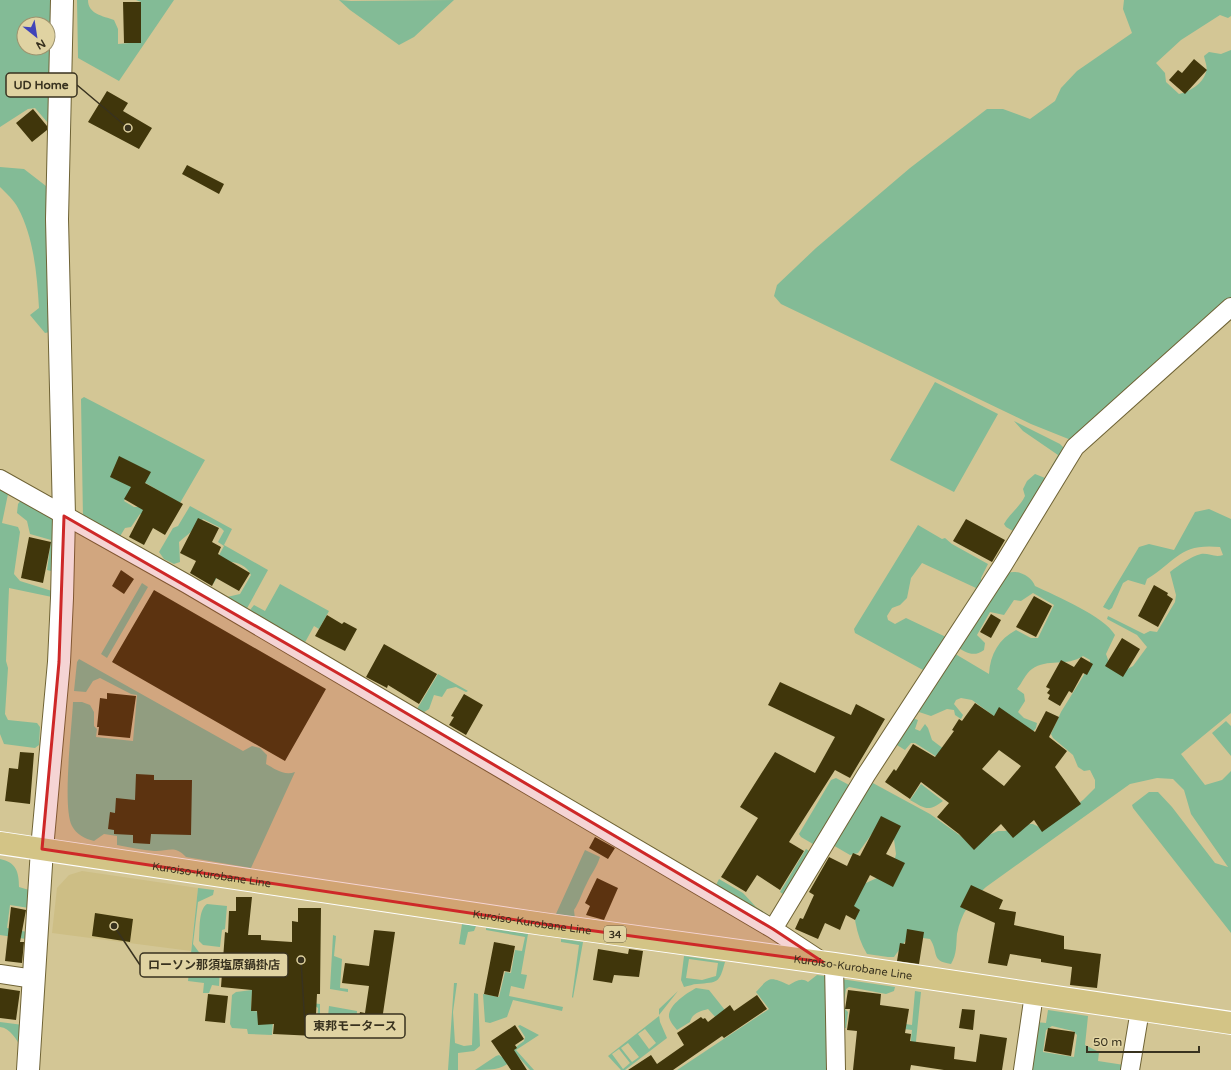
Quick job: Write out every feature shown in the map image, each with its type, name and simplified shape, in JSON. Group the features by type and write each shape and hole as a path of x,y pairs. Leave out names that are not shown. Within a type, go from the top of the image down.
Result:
{"main road":[{"name":"Kuroiso-Kurobane Line","path":"0,843 543,924 828,963 1231,1023"}],"street":[{"path":"28,1070 42,850 59,662 64,516 57,219 62,0"},
{"path":"773,929 866,775 1004,565 1075,447 1231,307"},
{"path":"0,480 187,584 773,929 828,963 836,1070"},
{"path":"0,974 34,979"},
{"path":"1023,1070 1034,994"},
{"path":"1130,1070 1140,1010"}],"highlighted area":[{"path":"64,516 355,683 773,929 823,962 543,924 42,849 59,662"}],"shaded area":[{"path":"82,871 198,888 191,951 52,933 57,888 69,875"}],"green space":[{"path":"0,0 54,0 53,16 16,16 16,56 52,56 50,124 35,108 28,109 0,127"},
{"path":"77,0 88,0 93,11 101,16 114,20 118,29 118,44 141,42 141,2 136,0 174,0 119,81 78,58"},
{"path":"339,0 454,0 414,37 399,45 350,10"},
{"path":"1124,0 1231,0 1231,16 1228,18 1220,15 1181,40 1156,63 1165,73 1166,82 1179,94 1191,89 1202,80 1207,70 1204,56 1209,52 1221,54 1231,50 1231,304 1071,440 1031,424 781,304 774,296 777,285 816,248 910,168 987,109 1003,109 1030,119 1055,101 1061,88 1077,71 1132,33 1123,9"},
{"path":"0,167 24,169 46,186 50,332 45,333 30,315 39,308 34,257 28,232 18,208 12,199 0,187"},
{"path":"935,382 998,414 954,492 890,460"},
{"path":"84,397 205,460 180,503 137,478 124,501 134,507 140,507 142,503 144,516 140,514 131,527 125,528 119,538 83,518 81,399"},
{"path":"1014,421 1060,444 1065,449 1020,527 1013,531 1004,524 1025,496 1023,489 1027,481 1035,474 1045,478 1058,455 1023,431"},
{"path":"0,485 6,488 8,494 2,523 18,527 20,532 14,574 20,581 52,591 52,597 9,588 6,661 8,668 5,714 8,720 37,723 40,727 39,745 35,748 4,744 0,734"},
{"path":"22,499 50,514 56,523 55,572 47,570 51,540 30,534 27,521 17,513 18,504"},
{"path":"190,506 232,529 224,545 268,570 245,612 227,597 240,594 251,575 247,569 237,563 227,562 213,584 205,581 224,546 218,542 224,531 221,528 203,519 198,523 192,531 179,542 180,562 174,564 164,559 159,552 173,528 178,526"},
{"path":"1209,509 1231,519 1231,713 1181,754 1205,785 1222,780 1231,771 1231,933 1133,808 1132,805 1149,792 1158,792 1172,807 1215,863 1228,867 1191,814 1184,790 1173,779 1157,778 1130,784 986,887 971,902 964,913 959,926 955,953 951,964 940,961 930,939 909,936 894,957 867,954 857,931 853,889 892,871 896,854 893,832 879,824 858,853 850,855 831,844 871,782 930,814 965,839 980,839 998,831 1005,831 1027,824 1033,824 1043,829 1083,800 1095,788 1095,780 1090,770 1084,771 1078,767 1073,755 1053,738 1051,734 1061,712 1090,665 1090,660 1083,656 1070,661 1044,664 1032,669 1017,689 1024,694 1025,701 1018,712 1024,718 1037,723 1036,728 1029,737 1002,722 972,700 961,698 956,700 954,704 963,715 961,719 955,715 954,710 947,709 931,716 913,710 952,652 989,674 991,660 996,648 1010,634 1016,630 1031,638 1038,638 1054,605 1033,593 1021,601 1014,600 1004,615 990,612 977,635 985,643 984,650 973,654 955,646 1008,573 1016,572 1028,577 1035,586 1079,607 1101,621 1115,635 1106,654 1110,665 1122,672 1133,666 1147,647 1137,635 1107,619 1108,616 1144,634 1150,631 1157,632 1175,602 1176,595 1170,572 1197,555 1223,555 1220,547 1206,546 1187,551 1179,555 1147,579 1145,585 1128,580 1123,583 1112,608 1109,610 1103,607 1139,547 1149,544 1174,550 1195,512"},
{"path":"918,525 942,539 945,538 952,544 988,564 981,578 982,587 929,669 923,670 855,633 854,629","holes":["922,563 976,588 946,637 906,618 895,624 888,620 887,616 892,608 900,605 907,598 911,578"]},
{"path":"142,583 148,587 107,658 101,654"},
{"path":"280,584 329,611 319,629 314,626 303,646 252,616 250,610 254,605 265,611"},
{"path":"79,659 243,751 252,746 260,748 267,755 266,764 276,770 283,773 295,772 251,868 186,857 182,853 174,850 154,851 117,845 117,836 104,834 94,841 81,836 74,829 69,816 68,802 68,766 73,702 82,702 90,705 94,712 94,726 97,729 96,737 133,741 137,695 131,694 100,678 93,681 86,692 74,691 77,662"},
{"path":"438,674 468,691 466,692 456,687 447,689 442,697 434,695 429,709 421,714 401,700 417,709"},
{"path":"909,717 918,720 915,729 920,731 925,724 932,740 961,762 937,757 915,743 911,743 905,750 892,742"},
{"path":"1226,721 1231,726 1231,756 1212,733"},
{"path":"836,778 851,786 820,842 813,844 801,837 799,834 831,780"},
{"path":"921,784 943,801 934,807 927,808 910,800"},
{"path":"806,849 813,853 786,896 780,892"},
{"path":"585,850 600,857 574,910 575,919 555,916"},
{"path":"0,859 5,860 16,868 19,887 29,890 29,908 10,905 7,928 27,932 26,939 0,935"},
{"path":"719,879 743,893 756,907 772,917 768,919 715,887"},
{"path":"198,888 214,890 213,895 198,902 193,944 201,955 201,962 211,963 220,968 219,986 212,985 209,993 203,993 204,983 188,981"},
{"path":"207,904 227,906 225,929 222,930 220,947 203,945 199,941 201,915"},
{"path":"462,924 476,926 474,931 468,932 465,945 459,944"},
{"path":"486,928 528,934 521,974 527,975 524,989 511,986 509,996 563,1007 562,1011 513,1000 507,1017 490,1023 485,1022 483,994 499,997 505,972 511,973 515,950 522,951 525,937 486,930"},
{"path":"333,935 336,936 334,956 342,959 340,988 348,989 348,992 330,989"},
{"path":"561,939 583,942 573,998 579,945 561,942"},
{"path":"684,956 725,962 719,978 714,982 694,984 684,987 681,980","holes":["689,959 718,963 716,976 702,980 686,978"]},
{"path":"817,975 825,976 827,1070 677,1070 769,1009 756,992 764,983 774,979 789,985 801,980 808,982"},
{"path":"841,979 895,987 894,991 886,994 849,987 846,989 843,1007 848,1012 846,1028 842,1028"},
{"path":"454,983 457,983 453,1012 455,1043 464,1046 472,1045 474,993 478,994 480,1046 474,1051 458,1053 458,1070 448,1070"},
{"path":"696,988 709,990 728,1014 718,1020 708,1009 695,1014 690,1022 677,1030 670,1021 669,1017 672,1008 679,1000"},
{"path":"252,990 251,1011 267,1012 273,1021 272,1035 248,1034 247,1029 232,1028 230,1024 232,995 236,992"},
{"path":"678,991 659,1015 659,1009"},
{"path":"915,991 921,992 915,1051 910,1050 912,1030 887,1027 887,1021 912,1025"},
{"path":"311,1003 320,1004 320,1027 327,1027 329,1006 357,1011 356,1024 332,1021 330,1037 316,1037 318,1008"},
{"path":"1048,1010 1088,1016 1085,1045 1099,1052 1098,1061 1124,1065 1123,1070 1028,1070 1036,1022 1046,1023","holes":["1052,1026 1073,1031 1077,1035 1074,1057 1043,1052 1046,1030"]},
{"path":"659,1016 667,1038 625,1070 621,1070 608,1056","holes":["645,1029 656,1043 649,1049 638,1034","628,1043 639,1057 632,1062 621,1048","619,1049 630,1063 623,1069 612,1054"]},
{"path":"0,1022 23,1025 22,1049 10,1032 0,1027"},
{"path":"520,1025 539,1035 516,1050 534,1070 530,1070 516,1054 508,1063 499,1068 475,1070 496,1056 499,1055 502,1057 524,1041 525,1037 518,1026"}],"building":[{"path":"123,2 141,2 141,43 124,43"},
{"path":"1194,59 1207,70 1185,94 1169,80 1178,70 1182,73"},
{"path":"107,91 128,103 123,111 152,128 139,149 88,122"},
{"path":"33,109 47,126 47,130 32,142 16,123"},
{"path":"187,165 224,184 219,194 182,174"},
{"path":"119,456 151,472 145,483 183,504 165,535 153,528 144,545 129,537 143,510 124,499 131,487 110,477"},
{"path":"198,518 219,528 212,542 221,547 218,554 250,573 239,591 216,578 212,586 190,573 196,561 180,553"},
{"path":"966,519 1005,540 992,562 953,541"},
{"path":"29,537 51,542 43,583 21,578"},
{"path":"121,570 134,579 124,594 112,586"},
{"path":"1154,585 1168,593 1167,595 1173,599 1158,627 1138,616"},
{"path":"154,590 326,689 285,761 112,662"},
{"path":"1034,596 1052,606 1036,637 1016,627"},
{"path":"991,614 1001,620 991,638 980,632"},
{"path":"327,615 342,624 344,622 357,629 345,651 315,636"},
{"path":"1122,638 1140,649 1123,677 1105,666"},
{"path":"384,644 437,674 419,704 388,685 387,688 366,677"},
{"path":"1081,657 1093,664 1087,675 1083,673 1072,693 1069,691 1060,706 1048,699 1050,695 1047,693 1050,689 1046,687 1061,660 1074,667"},
{"path":"780,682 851,715 856,704 885,719 850,778 835,770 789,842 804,851 780,890 757,875 746,892 721,877 758,818 740,807 775,752 815,773 835,737 768,705"},
{"path":"107,693 136,696 130,738 98,735 99,727 97,727 100,698 107,699"},
{"path":"464,694 483,705 466,735 449,725 454,717 451,716"},
{"path":"975,703 994,716 999,707 1035,732 1046,711 1059,717 1049,737 1067,751 1055,767 1081,804 1042,832 1034,820 1013,838 1001,824 974,850 959,834 937,817 949,803 921,782 910,799 885,782 894,769 896,771 913,744 935,757 954,731 952,730 959,719 962,721","holes":["999,750 1021,766 1004,786 982,769"]},
{"path":"20,752 34,753 30,804 5,801 9,768 18,769"},
{"path":"136,774 154,775 154,780 192,780 191,835 151,834 150,844 133,843 133,835 114,834 114,830 108,829 110,812 115,813 116,798 135,800"},
{"path":"881,816 901,826 886,854 905,863 893,887 870,875 854,906 860,910 855,920 846,915 840,930 825,923 818,939 795,929 800,918 803,919 814,895 809,892 829,857 847,866 853,853 860,856"},
{"path":"595,837 615,848 608,859 589,848"},
{"path":"597,878 618,888 604,920 586,915 590,906 585,903"},
{"path":"971,885 1003,900 999,909 1016,912 1014,925 1064,936 1064,949 1101,954 1097,988 1070,985 1072,967 1041,962 1041,959 1010,954 1007,966 988,963 995,923 960,907"},
{"path":"236,897 252,897 248,935 261,935 261,940 292,942 292,921 298,922 298,908 321,908 320,994 317,994 315,1036 273,1034 274,1024 258,1025 257,1011 251,1011 252,990 221,987 225,932 228,933 229,911 236,911"},
{"path":"11,907 26,910 20,942 24,942 22,963 5,961"},
{"path":"95,913 133,919 130,942 92,936"},
{"path":"907,929 924,932 919,964 897,961 900,943 905,944"},
{"path":"374,930 395,932 381,1027 358,1023 360,1012 365,1013 369,986 342,983 345,963 369,966"},
{"path":"494,942 515,946 510,972 504,971 498,997 484,994"},
{"path":"598,949 628,954 629,949 643,951 639,977 614,975 612,983 593,980"},
{"path":"0,988 20,991 16,1020 0,1018"},
{"path":"848,990 881,994 880,1005 909,1009 905,1033 911,1034 910,1041 955,1047 954,1059 976,1062 980,1034 1007,1038 1002,1070 944,1070 911,1065 910,1070 853,1070 857,1031 847,1030 850,1009 845,1009"},
{"path":"208,994 228,996 225,1023 205,1021"},
{"path":"757,995 767,1009 724,1038 722,1036 673,1070 628,1070 651,1055 657,1064 684,1045 677,1033 701,1017 703,1019 705,1018 708,1022 730,1005 734,1011"},
{"path":"962,1009 975,1010 973,1030 959,1028"},
{"path":"515,1025 524,1039 515,1045 517,1048 514,1050 527,1070 511,1070 491,1041"},
{"path":"1048,1028 1075,1032 1071,1056 1044,1051"}],"place":[{"name":"UD Home","path":"128,128"},
{"name":"ローソン那須塩原鍋掛店","path":"114,926"},
{"name":"東邦モータース","path":"301,960"}]}
